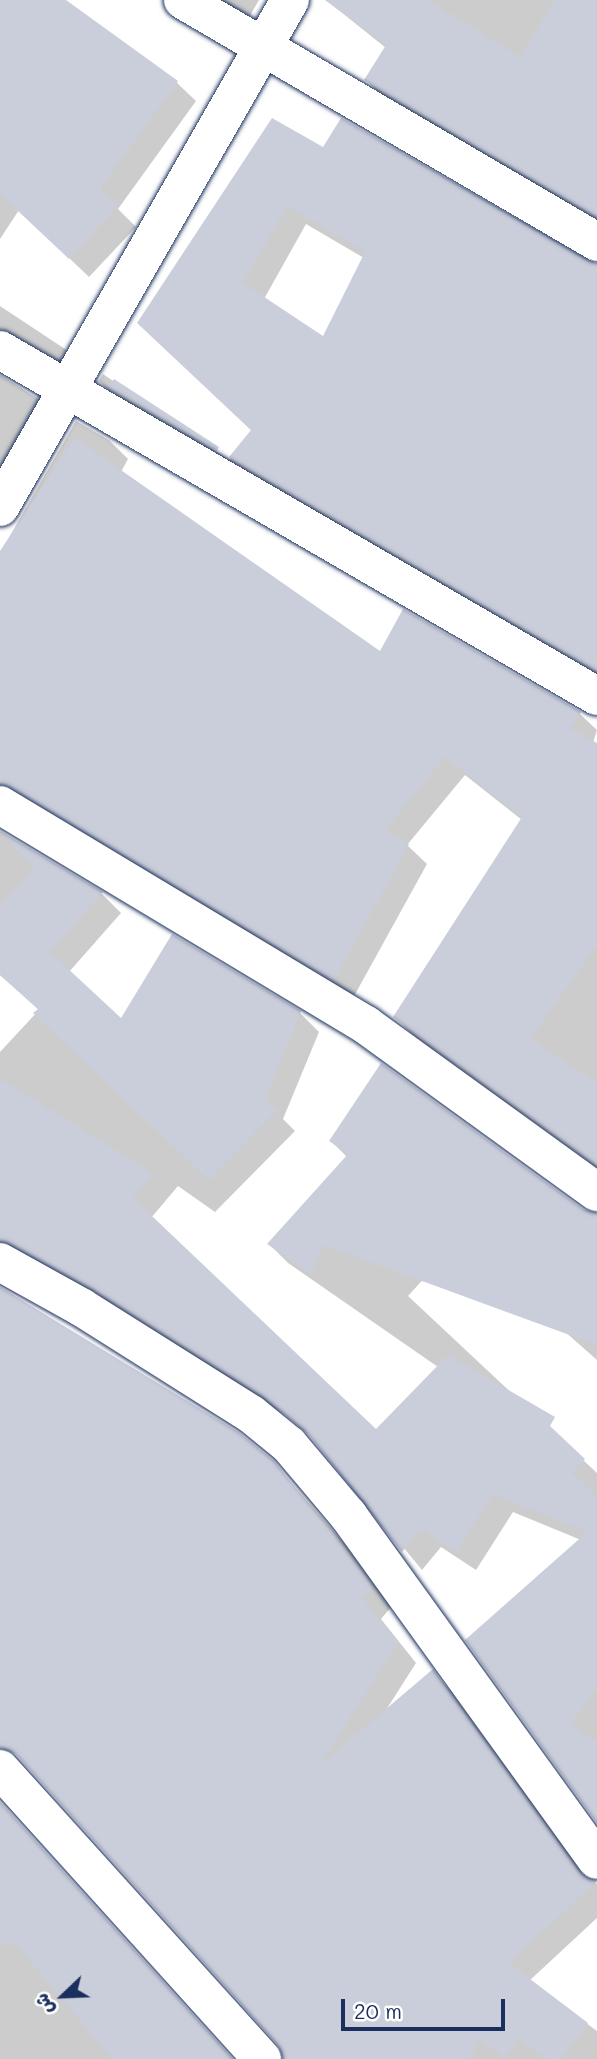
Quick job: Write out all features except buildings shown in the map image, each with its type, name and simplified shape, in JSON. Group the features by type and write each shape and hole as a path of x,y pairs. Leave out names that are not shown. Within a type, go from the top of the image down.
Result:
{"street":[{"path":"183,0 597,242"},
{"path":"0,507 71,388 290,0"},
{"path":"0,350 71,388 597,696"},
{"path":"0,806 366,1025 597,1192"},
{"path":"0,1262 229,1399 289,1445 348,1515 597,1860"},
{"path":"0,1769 262,2059"}]}
